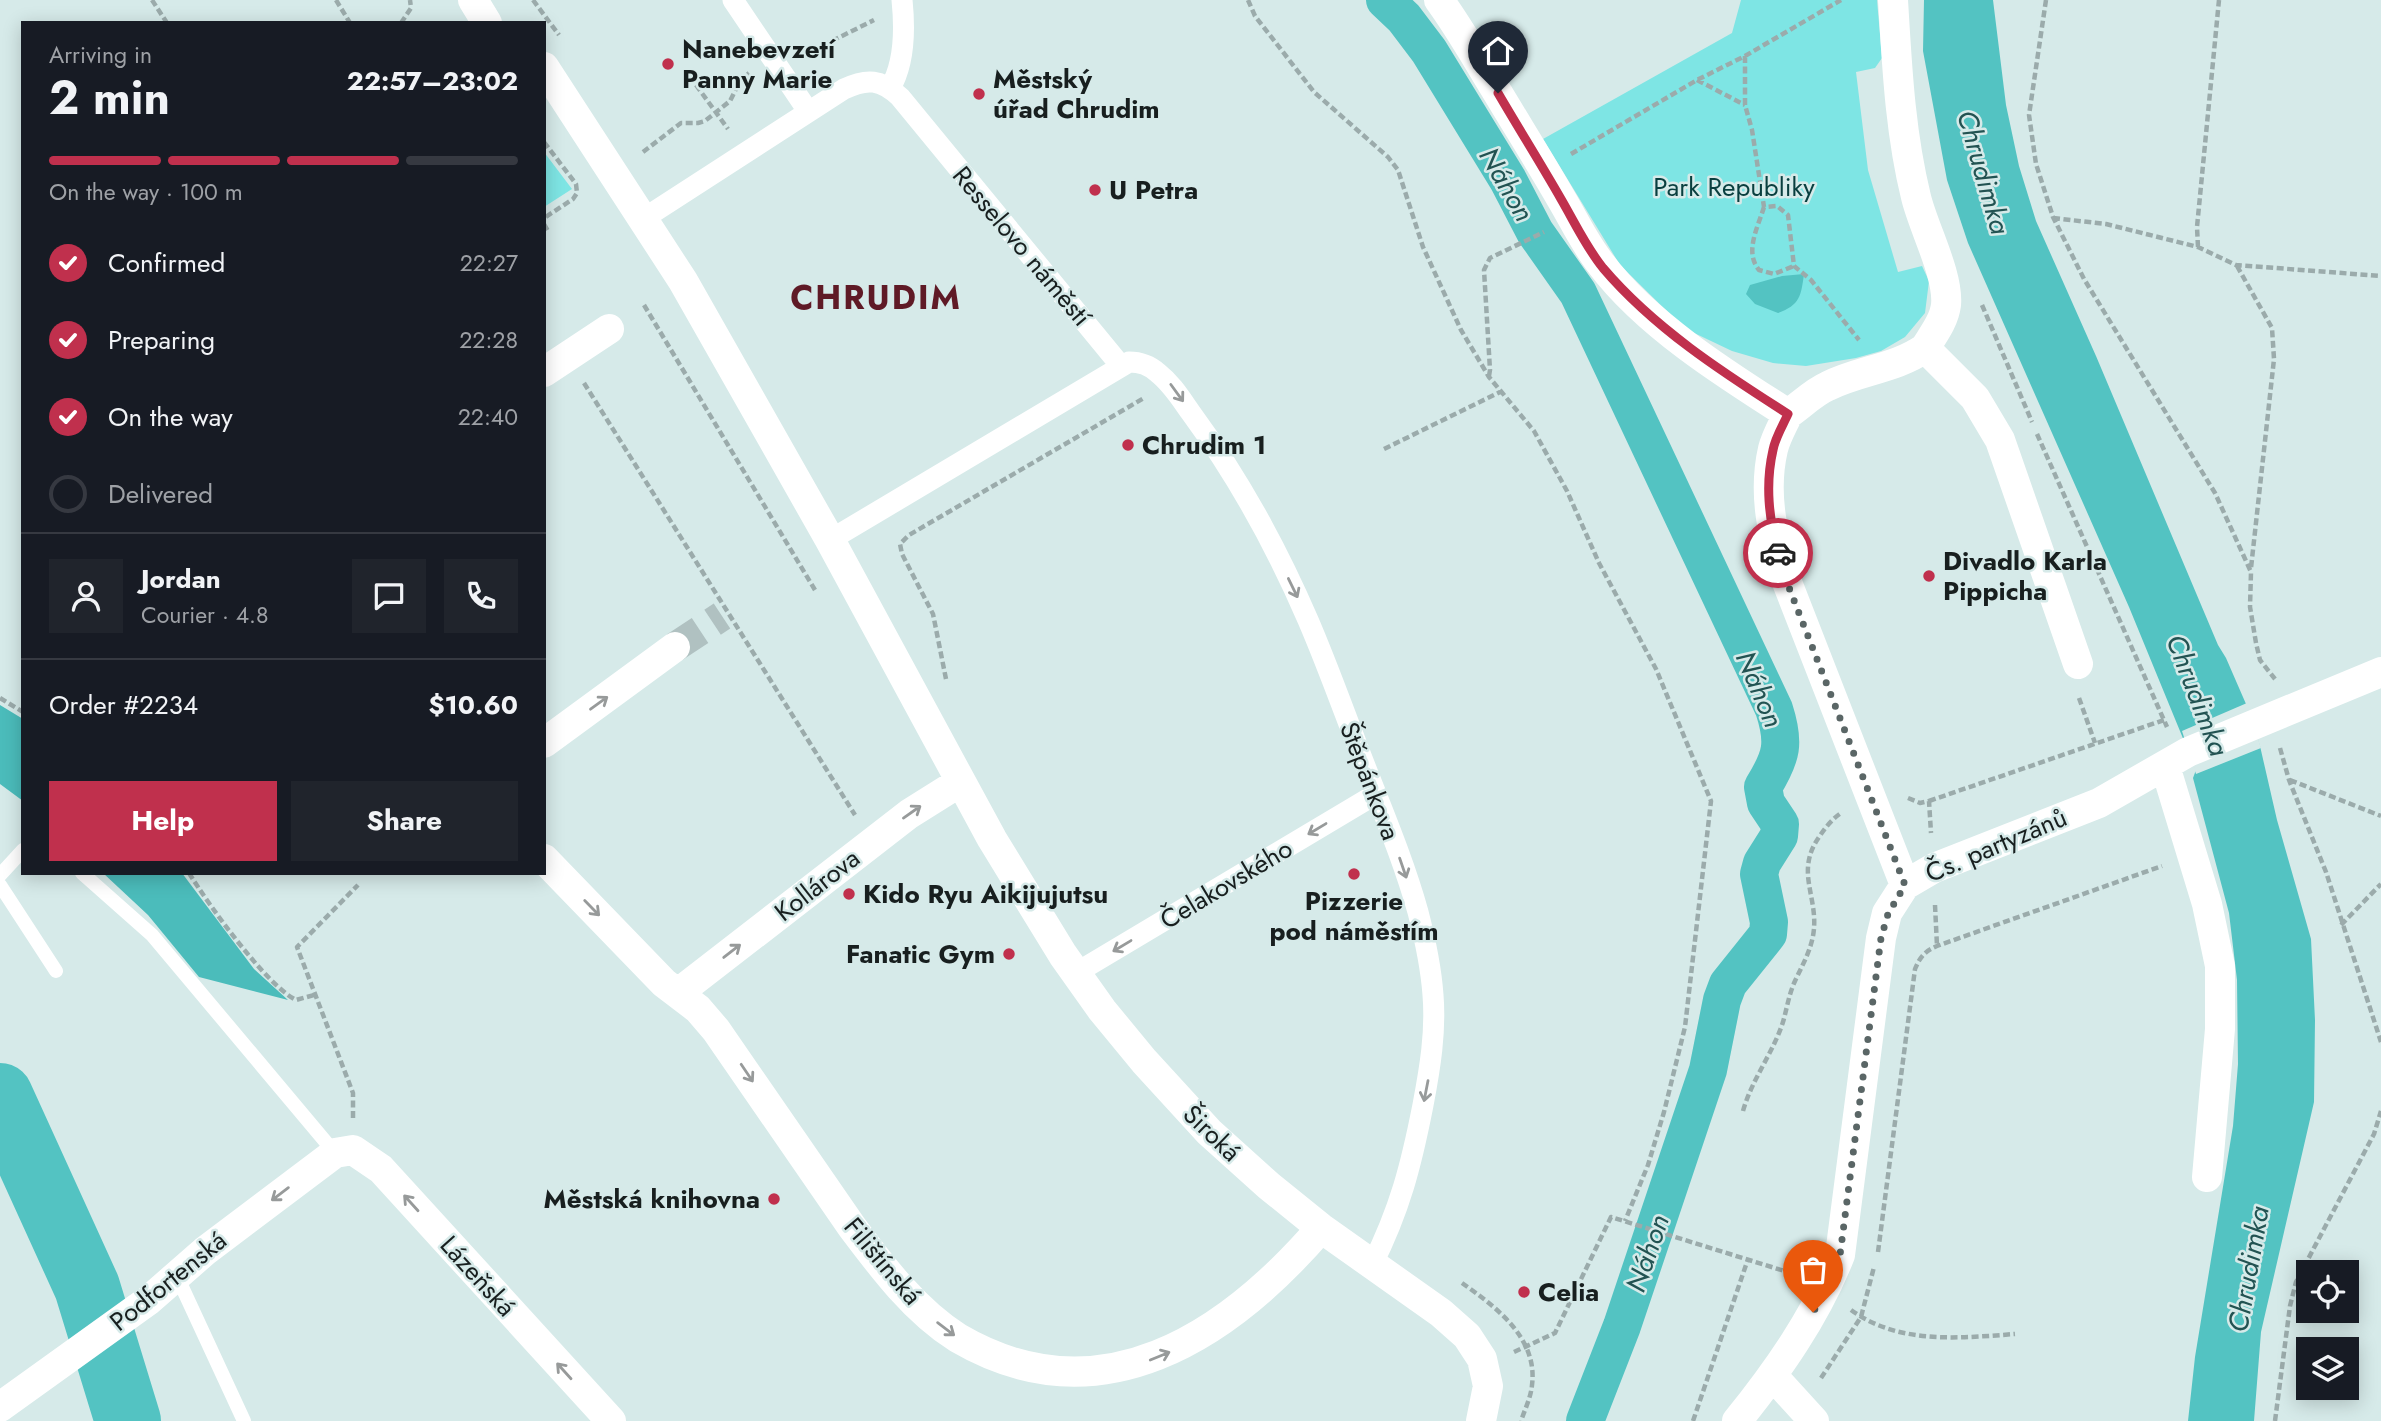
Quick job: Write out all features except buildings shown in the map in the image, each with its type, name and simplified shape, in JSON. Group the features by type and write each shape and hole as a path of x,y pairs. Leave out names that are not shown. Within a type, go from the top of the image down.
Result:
{"street":[{"path":"733,0 808,111"},
{"path":"643,219 808,111 859,83 872,80 890,88 902,56 902,0"},
{"path":"1439,0 1480,63 1563,201 1582,239 1601,266 1625,292 1686,345 1788,414"},
{"path":"1893,0 1901,113 1909,164 1916,199 1942,281 1946,305 1937,330 1925,348 1903,362 1826,386 1788,414 1773,448 1768,494 1771,524 1783,572 1905,885"},
{"path":"546,70 683,281 830,540 964,789"},
{"name":"Resselovo náměstí","path":"890,88 1121,366"},
{"path":"546,108 615,174"},
{"path":"556,364 609,329"},
{"path":"1925,348 1975,398 2000,440 2078,664"},
{"name":"Štěpánkova","path":"1121,366 1129,362 1139,362 1157,372 1169,383 1207,435 1258,518 1308,620 1376,794 1418,912 1433,994 1434,1030 1430,1069 1402,1199 1388,1234 1371,1265"},
{"path":"830,540 1121,366"},
{"path":"546,742 675,647"},
{"name":"Čs. partyzánů","path":"1737,1421 1773,1376 1826,1291 1842,1249 1881,938 1888,914 1905,885 1934,868 2099,803 2174,750 2264,720 2381,672"},
{"path":"2174,750 2193,856 2216,938 2221,998 2207,1177"},
{"name":"Kollárova","path":"678,993 909,814 964,789"},
{"name":"Široká","path":"964,789 1027,898 1076,973 1102,1010 1189,1112 1248,1168 1371,1265 1451,1321 1477,1349 1488,1386 1481,1421"},
{"name":"Čelakovského","path":"1076,973 1376,794"},
{"name":"Filištínská","path":"546,861 664,983 698,1009 716,1030 859,1237 909,1297 956,1337 1010,1364 1041,1371 1091,1375 1123,1369 1183,1346 1259,1294 1321,1227"},
{"name":"Lázeňská","path":"335,1153 353,1150 381,1169 611,1421"},
{"name":"Podfortenská","path":"0,1407 149,1300 176,1274 335,1153"},
{"path":"1773,1376 1807,1413"}],"lane":[{"path":"0,875 21,852"},
{"path":"84,875 152,935 335,1153"},
{"path":"0,885 56,971"},
{"path":"176,1274 244,1421"}],"path":[{"path":"152,0 166,21"},
{"path":"336,0 349,21"},
{"path":"402,21 411,8 410,0"},
{"path":"1248,0 1255,16 1314,92 1377,146 1398,170 1423,247 1461,330 1489,377 1534,431 1567,491 1599,563 1656,669 1711,801 1685,1027 1664,1112 1625,1221"},
{"path":"1569,155 1841,0"},
{"path":"2046,0 2029,115 2036,164 2053,218 2084,279 2215,493 2251,572"},
{"path":"2198,247 2197,228 2219,0"},
{"path":"1745,56 1745,105 1752,130 1764,207 1753,245 1753,260 1759,270 1774,274 1794,266"},
{"path":"1697,80 1745,105"},
{"path":"643,152 681,123 701,122 716,113 696,85"},
{"path":"546,145 576,184 577,192 573,198 546,217"},
{"path":"1764,207 1777,206 1788,215 1794,266 1819,290 1866,348 1879,369"},
{"path":"2053,218 2106,224 2198,247 2236,265 2381,276"},
{"path":"546,228 548,231"},
{"path":"1489,377 1484,270 1490,258 1547,231"},
{"path":"2236,265 2272,328 2274,359 2251,572 2250,607 2260,660 2284,691 2264,720 2326,872 2381,1042"},
{"path":"556,364 872,842"},
{"path":"1384,449 1500,392"},
{"path":"2034,427 2164,720 2174,750"},
{"path":"2078,664 2077,692 2095,743"},
{"path":"0,698 21,711"},
{"path":"1928,801 2164,720"},
{"path":"2289,780 2381,816"},
{"path":"1743,1111 1747,1096 1783,1023 1789,996 1814,933 1807,873 1810,849 1835,817 1871,796"},
{"path":"1807,1413 1822,1377 1861,1317 1867,1301 1882,1234 1915,969 1920,958 1927,950 1937,946 2193,856"},
{"path":"190,875 266,975 296,1000 314,995"},
{"path":"2341,925 2381,884"},
{"path":"353,1093 298,947 358,885"},
{"path":"2275,1421 2290,1306 2296,1282 2374,1134 2381,1111"},
{"path":"2374,1134 2381,1138"},
{"path":"1555,1333 1611,1217 1801,1277 1826,1291 1861,1317 1897,1334 1955,1338 2015,1334"},
{"path":"1693,1421 1748,1259"}],"green space":[{"name":"Park Republiky","path":"1741,0 1877,0 1882,58 1875,68 1856,72 1868,170 1898,272 1922,266 1929,281 1925,313 1905,337 1881,351 1806,366 1773,363 1732,351 1690,331 1620,265 1543,139 1732,33"},
{"path":"546,155 572,189 546,206"}],"shaded area":[{"path":"0,705 21,718 21,800 0,784"},
{"path":"105,875 184,875 254,969 288,1000 199,977 148,915"}],"water":[{"name":"Chrudimka","path":"1924,0 1993,0 2006,105 2019,166 2036,221 2218,645 2246,704 2260,746 2277,820 2311,939 2315,1020 2314,1102 2261,1332 2254,1421 2188,1421 2195,1357 2233,1126 2238,1064 2237,980 2229,913 2193,778 2196,770 2129,607 1968,243 1947,180 1923,51"},
{"path":"1804,274 1798,299 1791,307 1778,313 1755,304 1746,294 1750,285 1782,276"},
{"path":"87,1287 161,1421 116,1421"}],"pier":[{"path":"2247,703 2261,748 2196,774 2182,731"}],"waterway":[{"name":"Náhon","path":"1385,0 1404,18 1429,51 1508,180 1535,232 1578,293 1774,709 1780,731 1778,758 1763,787 1766,803 1780,824 1779,836 1762,863 1759,874 1769,922 1768,934 1728,984 1722,1000 1708,1070 1622,1326 1585,1421"},
{"path":"0,1096 87,1287 128,1421"}],"tunnel":[{"path":"675,647 722,616"}],"way so far":[{"path":"1778,553 1783,572 1905,885 1888,914 1881,938 1840,1255 1826,1291 1813,1312"}],"place":[{"name":"Nanebevzetí Panny Marie","path":"668,64"},
{"name":"Městský úřad Chrudim","path":"979,94"},
{"name":"U Petra","path":"1095,190"},
{"name":"Chrudim 1","path":"1128,445"},
{"name":"Divadlo Karla Pippicha","path":"1929,576"},
{"name":"Pizzerie pod náměstím","path":"1354,874"},
{"name":"Kido Ryu Aikijujutsu","path":"849,894"},
{"name":"Fanatic Gym","path":"1009,954"},
{"name":"Městská knihovna","path":"774,1199"},
{"name":"Celia","path":"1524,1292"}],"district":[{"name":"CHRUDIM","path":"876,297"}],"route":[{"path":"1498,93 1563,201 1582,239 1601,266 1625,292 1686,345 1788,414 1773,448 1768,494 1778,553"}]}
